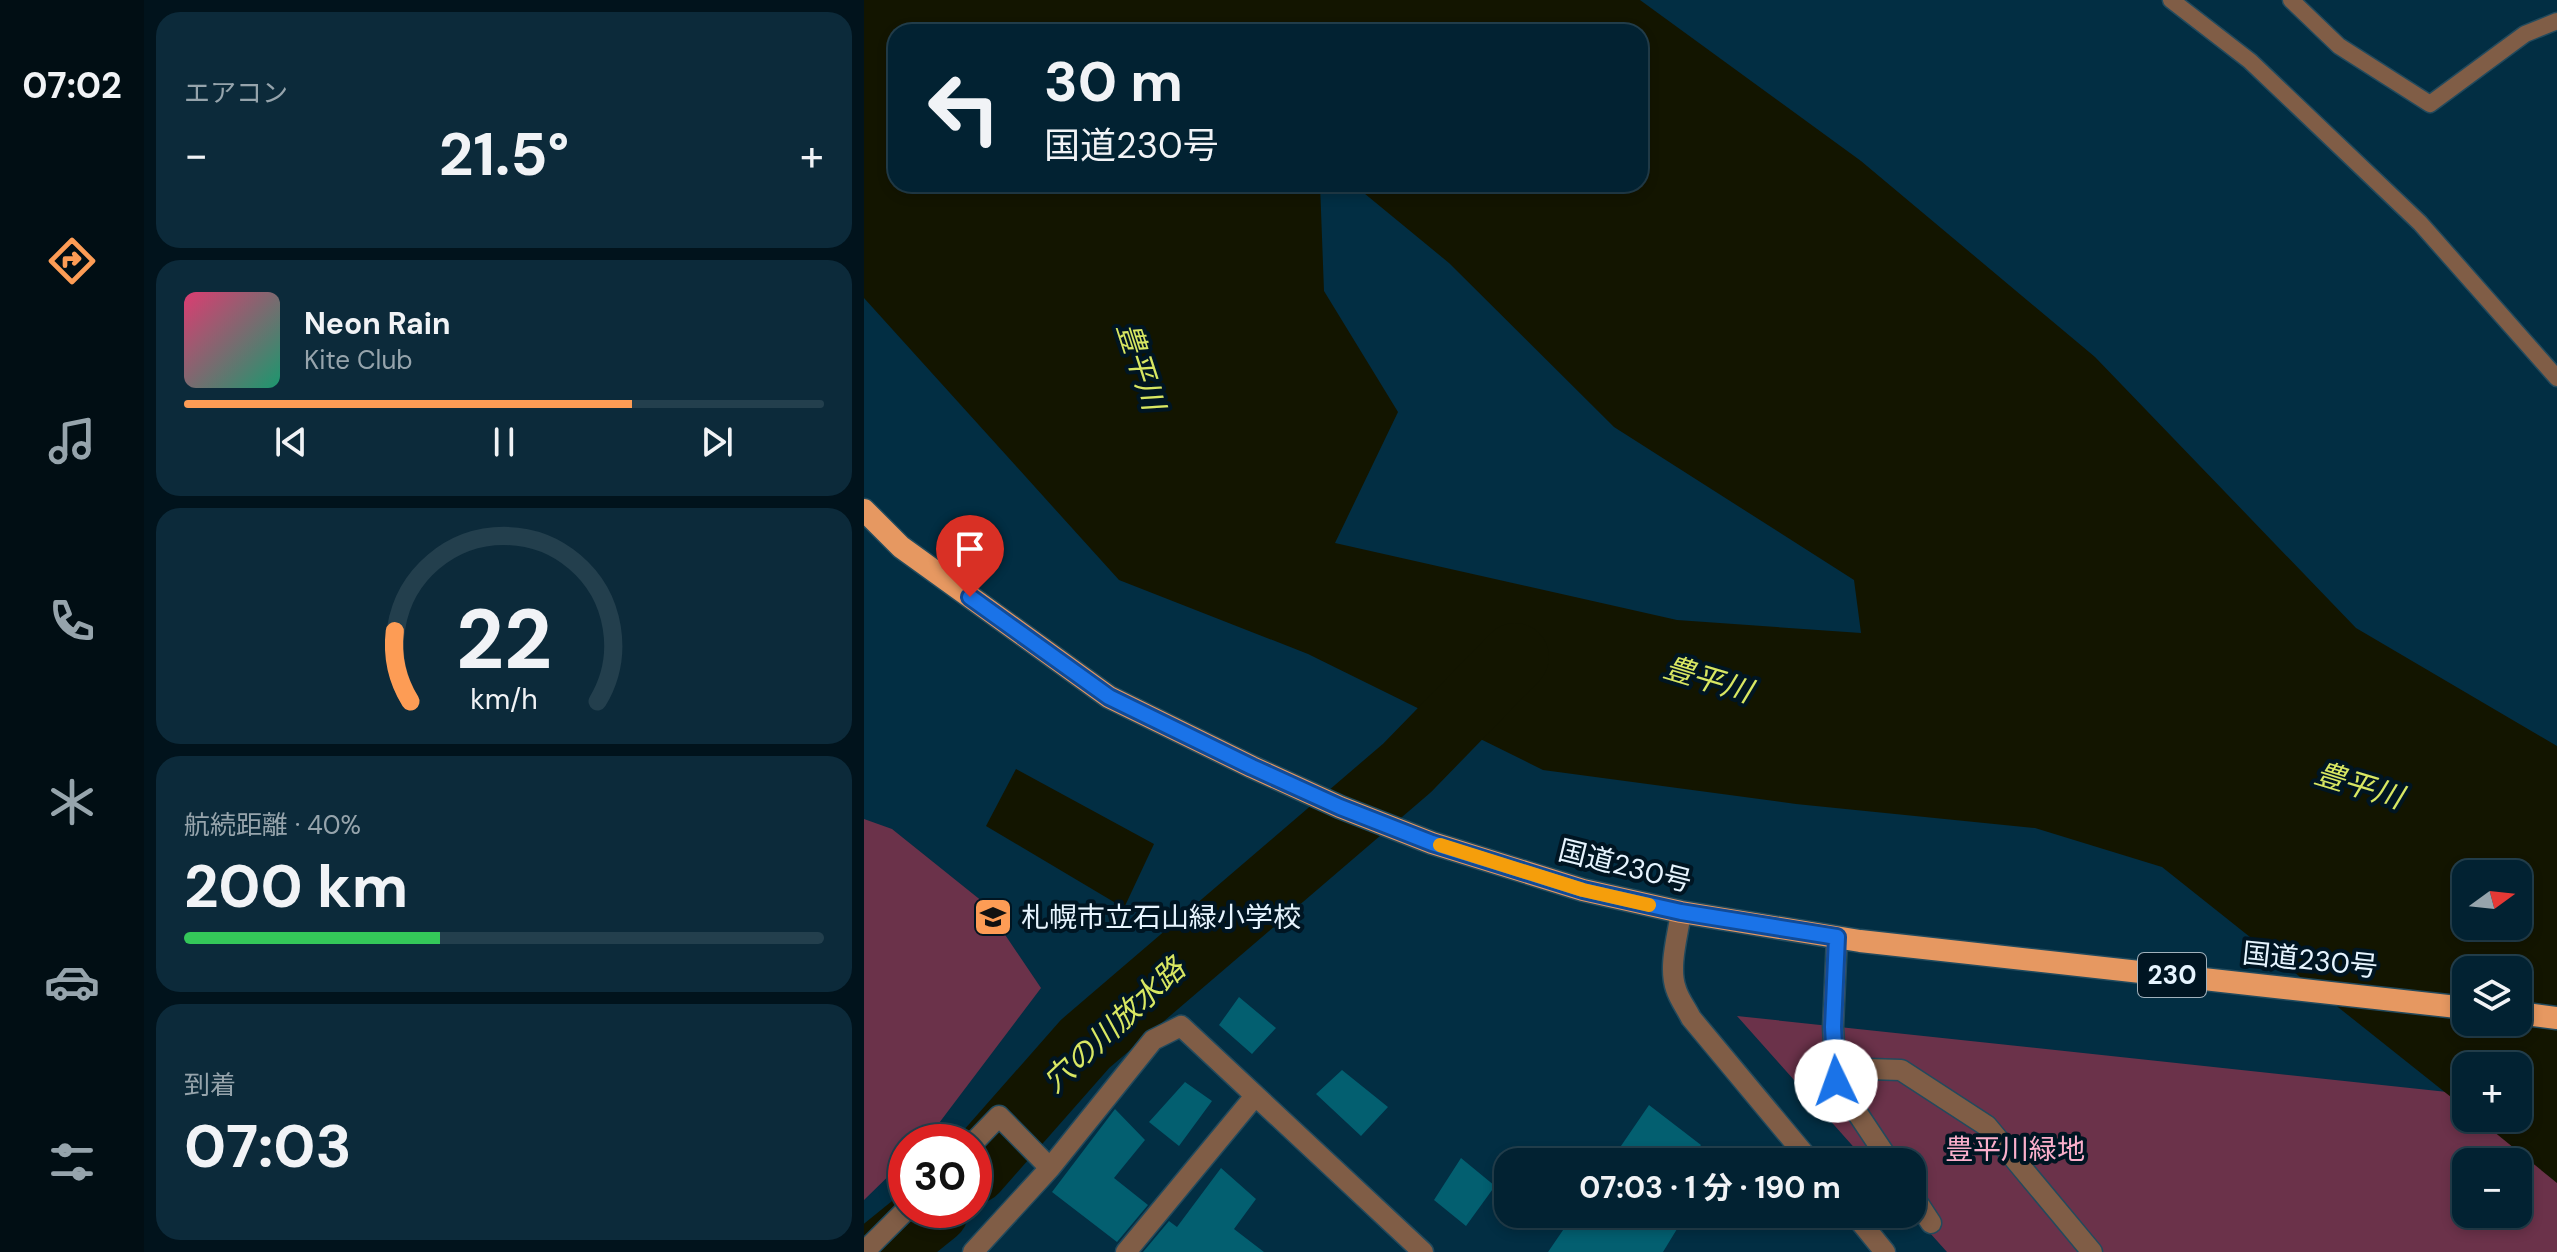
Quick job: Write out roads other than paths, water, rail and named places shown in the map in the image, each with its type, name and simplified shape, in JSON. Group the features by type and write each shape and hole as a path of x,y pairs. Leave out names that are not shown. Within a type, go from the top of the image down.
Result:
{"highway":[{"name":"国道230号","path":"864,510 901,547 1109,697 1340,807 1432,843 1583,890 1681,912 1837,937 2452,1006"},
{"path":"2532,1015 2557,1018"}],"street":[{"path":"1681,912 1674,965 1675,987 1691,1018 1799,1148"},
{"path":"1837,937 1833,1027 1836,1081 1881,1148"},
{"path":"973,1252 1050,1168 1153,1040 1181,1026 1423,1252"},
{"path":"1836,1068 1901,1070 1987,1126 2092,1252"},
{"path":"1126,1252 1255,1096"},
{"path":"991,1124 999,1116 1050,1168"},
{"path":"1926,1215 1931,1223"},
{"path":"864,1252 888,1228"},
{"path":"1865,1228 1885,1252"}],"lane":[{"path":"2171,0 2250,61 2420,223 2557,378"},
{"path":"2291,0 2339,46 2430,104 2525,34 2557,21"}],"water":[{"name":"豊平川","path":"864,0 1640,0 1861,161 2095,357 2356,628 2557,746 2557,1183 2532,1163 2532,1148 2514,1148 2494,1132 2532,1132 2532,1052 2452,1052 2452,1098 2162,867 2035,828 1796,804 1543,770 1308,654 1119,580 864,298","holes":["888,24 1648,24 1648,192 1363,192 1449,263 1614,427 1854,580 1861,633 1677,620 1335,543 1398,412 1324,291 1320,192 888,192"]},
{"path":"1016,769 1154,844 1124,908 986,826"}],"waterway":[{"name":"穴の川放水路","path":"992,1150 1085,1044 1407,768 1515,657"},
{"name":"穴の川放水路","path":"883,1252 913,1228"}],"place":[{"name":"札幌市立石山緑小学校","path":"993,917"}],"park label":[{"name":"豊平川緑地","path":"2015,1149"}]}
